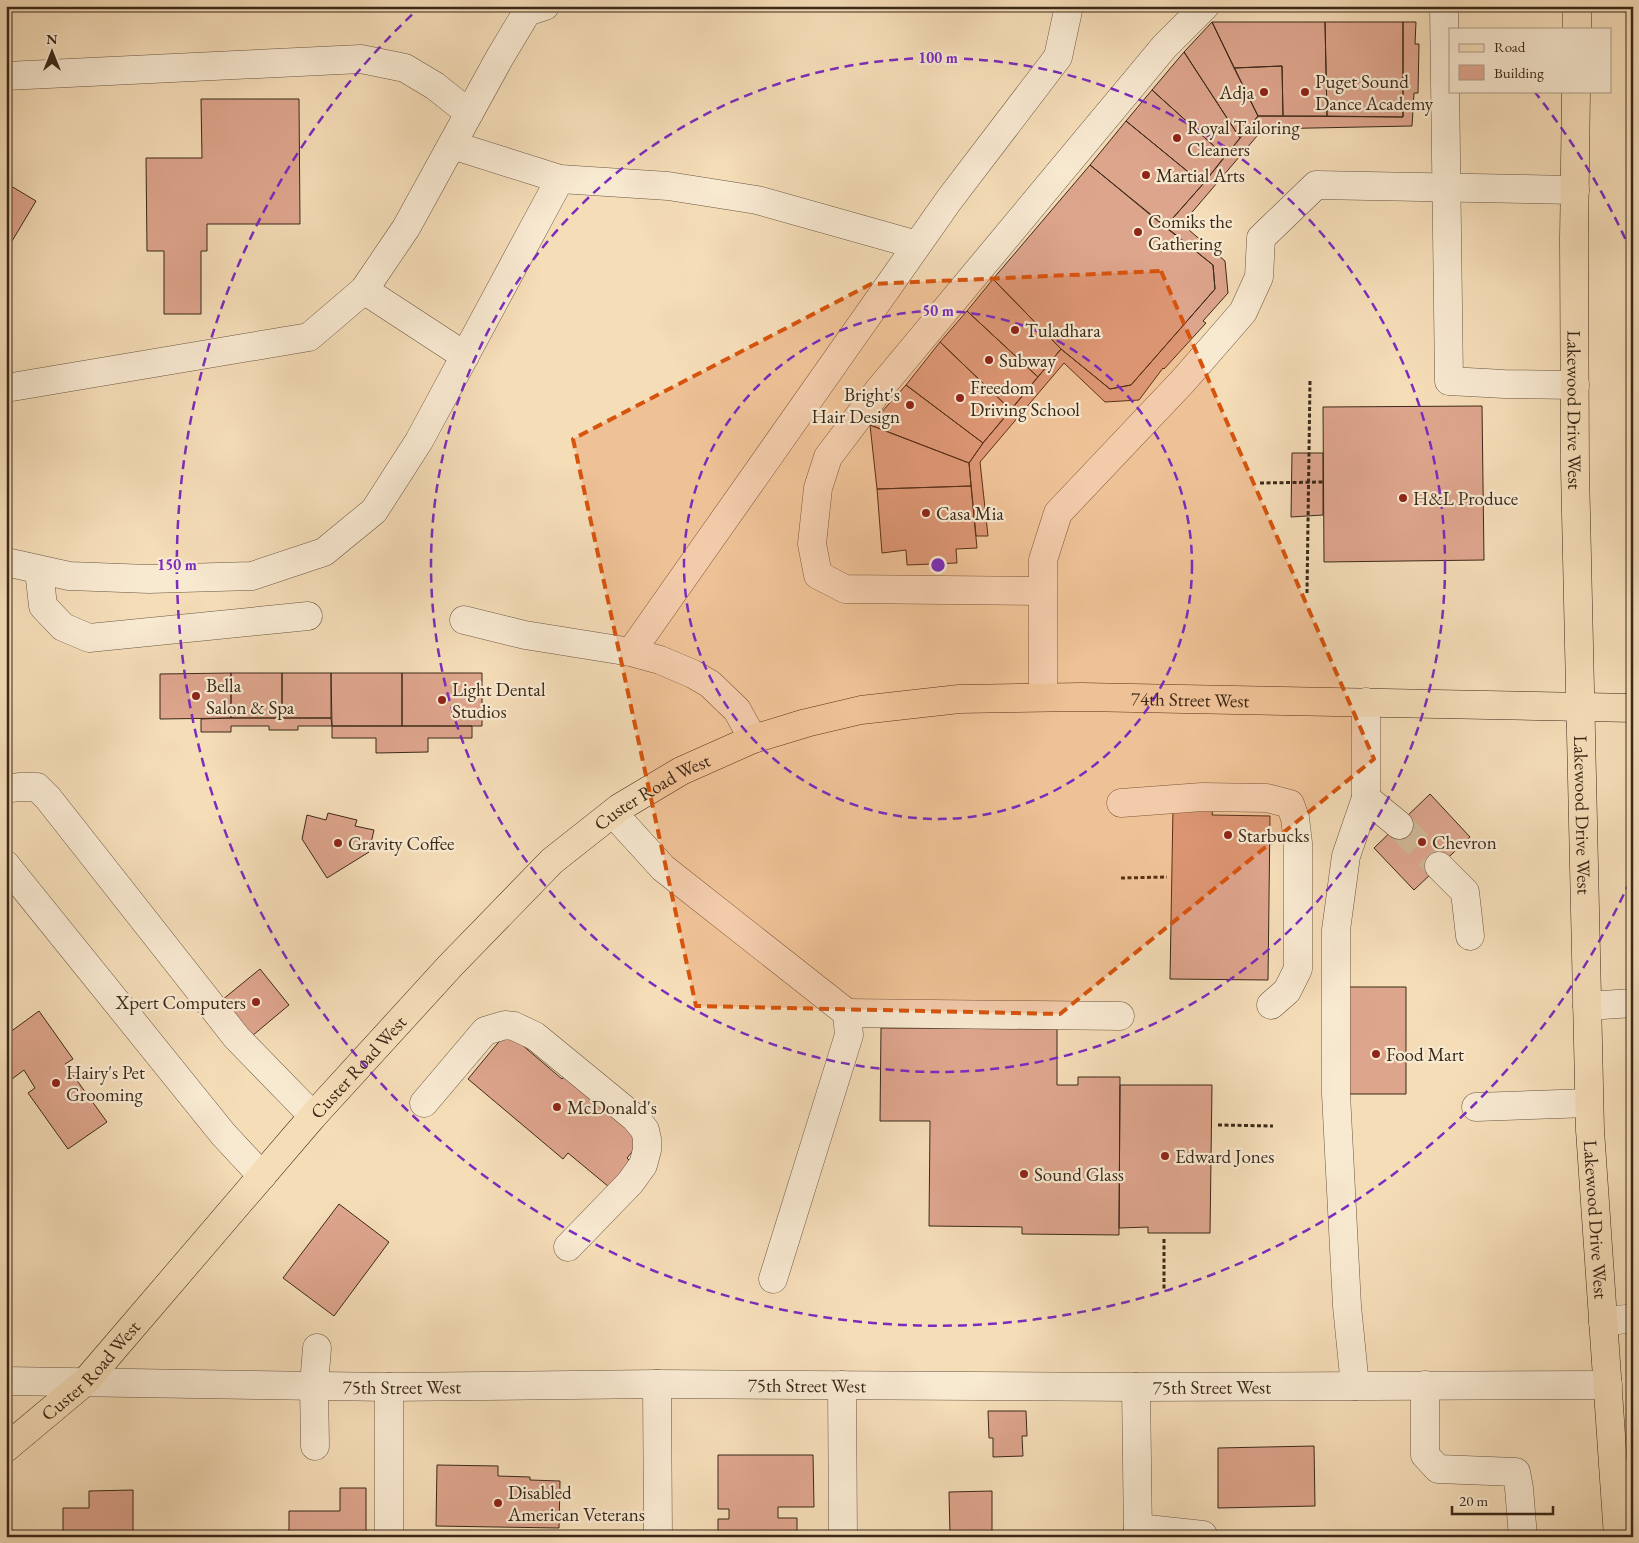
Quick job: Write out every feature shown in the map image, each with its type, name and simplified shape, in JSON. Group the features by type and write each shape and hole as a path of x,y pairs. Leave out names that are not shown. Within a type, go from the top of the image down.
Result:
{"main road":[{"path":"1577,6 1577,28"},
{"name":"Lakewood Drive West","path":"1576,92 1574,385 1589,1103 1618,1537"},
{"name":"74th Street West","path":"754,739 806,722 861,710 959,699 1043,697 1633,708"},
{"name":"Custer Road West","path":"6,1448 86,1381 313,1116 450,966 552,861 613,813 681,771 754,739"}],"street":[{"path":"6,388 308,337 364,290 406,228 527,12 545,6"},
{"path":"631,652 955,192 1058,57 1068,6"},
{"path":"1042,591 845,589 818,575 812,544 818,488 828,457 878,391 1164,47 1205,6"},
{"path":"1444,6 1448,188 1449,381 1574,385"},
{"path":"6,76 361,59 406,68 435,86 469,113"},
{"path":"452,145 560,179 668,186 757,200 917,245"},
{"path":"6,562 69,576 148,579 252,576 324,552 374,511 419,441 560,179"},
{"path":"1043,697 1043,560 1058,513 1183,381 1243,312 1259,277 1261,238 1316,186 1574,190"},
{"path":"364,290 465,356"},
{"path":"39,570 43,606 63,627 89,638 308,616"},
{"path":"464,620 525,634 631,652 660,660 693,674 710,684 737,710 754,739"},
{"path":"1355,1386 1347,1306 1338,1147 1335,1014 1336,930 1346,856 1366,798 1366,702"},
{"path":"6,789 37,787 48,798 237,1038 313,1116"},
{"path":"1121,803 1202,797 1267,798 1290,804 1295,818 1298,843 1298,969 1287,991 1271,1005"},
{"path":"1366,798 1399,825"},
{"path":"613,813 664,868 847,1013 1120,1016"},
{"path":"6,865 223,1134 262,1176"},
{"path":"1439,866 1465,892 1470,936"},
{"path":"1587,1006 1633,1003"},
{"path":"774,1279 849,1035 847,1013"},
{"path":"424,1103 485,1031 505,1025 514,1026 535,1036 635,1118 645,1130 647,1140 647,1150 643,1165 630,1184 568,1247"},
{"path":"1476,1107 1589,1103"},
{"path":"1603,1322 1633,1318"},
{"path":"315,1446 314,1385 317,1348"},
{"name":"75th Street West","path":"6,1380 389,1386 657,1384 1608,1385"},
{"path":"657,1384 658,1537"},
{"path":"842,1385 843,1537"},
{"path":"1424,1385 1425,1455 1438,1470 1516,1472 1519,1488 1522,1537"},
{"path":"389,1386 389,1537"},
{"path":"1136,1386 1138,1532 1203,1535 1203,1537"}],"path":[{"path":"1307,593 1310,381"},
{"path":"1260,483 1323,482"},
{"path":"1121,878 1167,877"},
{"path":"1218,1125 1273,1126"},
{"path":"1164,1239 1164,1290"}],"highlighted area":[{"path":"1161,271 1374,759 1060,1014 696,1006 573,439 871,284"}],"green space":[{"path":"1633,447 1633,633 1628,621"}],"building":[{"path":"1212,22 1258,116 1240,138 1184,52"},
{"name":"Puget Sound Dance Academy","path":"1212,22 1325,22 1327,116 1283,116 1282,66 1234,68"},
{"path":"1325,22 1403,22 1403,117 1327,116"},
{"path":"1403,22 1416,22 1415,44 1419,44 1418,93 1414,93 1412,126 1263,129 1182,224 1225,261 1228,293 1203,321 1206,323 1163,368 1139,400 1105,402 1064,363 980,462 988,536 976,536 969,463 983,443 1061,349 1110,389 1131,385 1215,289 1213,265 1165,227 1203,184 1258,116 1403,117"},
{"path":"1184,52 1240,138 1225,156 1152,90"},
{"name":"Adja","path":"1282,66 1283,116 1258,116 1234,68"},
{"name":"Royal Tailoring Cleaners","path":"1152,90 1225,156 1203,184 1126,121"},
{"path":"201,99 299,99 300,224 207,224 207,251 201,251 201,314 164,314 164,251 147,251 146,158 202,158"},
{"name":"Martial Arts","path":"1126,121 1203,184 1165,227 1090,165"},
{"path":"1090,165 1213,265 1215,289 1131,385 1110,389 1061,349 993,279"},
{"path":"6,183 36,201 6,251"},
{"name":"Tuladhara","path":"993,279 1061,349 1038,377 967,311"},
{"name":"Subway","path":"967,311 1038,377 1011,410 940,342"},
{"name":"Freedom Driving School","path":"940,342 1011,410 983,443 906,385"},
{"name":"Bright's Hair Design","path":"906,385 983,443 969,463 870,425"},
{"name":"H&L Produce","path":"1482,406 1484,560 1324,562 1323,407"},
{"path":"870,425 969,463 971,486 877,489"},
{"path":"1292,453 1323,453 1323,515 1291,517"},
{"name":"Casa Mia","path":"971,486 977,548 956,549 957,563 907,565 906,550 882,553 877,489"},
{"name":"Bella Salon & Spa","path":"231,673 231,718 160,719 160,674"},
{"path":"231,673 282,673 282,718 231,718"},
{"path":"282,673 331,673 331,718 282,718"},
{"path":"331,673 402,673 402,726 332,726"},
{"name":"Light Dental Studios","path":"402,673 482,673 482,726 402,726"},
{"path":"331,718 332,726 298,726 298,730 269,730 269,726 231,726 231,732 201,732 201,719"},
{"path":"332,726 472,726 472,738 428,738 428,752 376,753 376,738 332,738"},
{"name":"Chevron","path":"1430,794 1470,837 1414,890 1374,848"},
{"path":"1173,807 1213,808 1212,815 1270,816 1268,980 1170,979"},
{"name":"Gravity Coffee","path":"328,813 357,820 355,826 374,830 369,852 327,878 302,839 307,815 326,820"},
{"name":"Xpert Computers","path":"260,969 289,1005 252,1036 222,1000"},
{"name":"Food Mart","path":"1346,987 1406,987 1406,1094 1346,1094"},
{"name":"Hairy's Pet Grooming","path":"39,1011 73,1059 65,1064 107,1122 68,1149 28,1093 35,1088 24,1070 12,1079 6,1070 6,1035"},
{"name":"Sound Glass","path":"881,1028 1057,1029 1057,1085 1078,1085 1078,1077 1120,1077 1119,1235 1022,1234 1022,1227 929,1226 930,1121 880,1121"},
{"name":"McDonald's","path":"507,1032 562,1079 569,1071 646,1135 627,1158 631,1162 609,1187 568,1153 563,1159 468,1079"},
{"name":"Edward Jones","path":"1120,1085 1212,1085 1210,1233 1148,1233 1148,1227 1119,1228"},
{"path":"339,1204 389,1242 334,1316 283,1278"},
{"path":"988,1411 1026,1411 1027,1436 1022,1436 1023,1456 993,1457 993,1438 989,1438"},
{"path":"1314,1446 1315,1506 1218,1508 1218,1448"},
{"path":"718,1455 813,1455 814,1507 778,1507 778,1518 797,1518 797,1537 718,1537 718,1519 729,1519 729,1509 718,1509"},
{"name":"Disabled American Veterans","path":"437,1465 498,1466 498,1476 530,1477 530,1480 560,1481 559,1528 436,1526"},
{"path":"340,1488 366,1488 366,1537 289,1537 289,1511 340,1511"},
{"path":"133,1490 133,1537 63,1537 63,1508 89,1508 89,1491"},
{"path":"992,1491 992,1533 950,1533 949,1492"},
{"path":"1055,1532 1055,1537 987,1537 987,1533"},
{"path":"1465,1534 1465,1537 1389,1537 1389,1535"}],"tunnel":[{"path":"1399,825 1439,866"}],"place":[{"name":"Adja","path":"1264,92"},
{"name":"Puget Sound Dance Academy","path":"1305,92"},
{"name":"Royal Tailoring Cleaners","path":"1177,138"},
{"name":"Martial Arts","path":"1146,175"},
{"name":"Comiks the Gathering","path":"1138,232"},
{"name":"Tuladhara","path":"1015,330"},
{"name":"Subway","path":"989,360"},
{"name":"Freedom Driving School","path":"960,398"},
{"name":"Bright's Hair Design","path":"910,405"},
{"name":"H&L Produce","path":"1403,498"},
{"name":"Casa Mia","path":"926,513"},
{"name":"Bella Salon & Spa","path":"196,696"},
{"name":"Light Dental Studios","path":"442,700"},
{"name":"Starbucks","path":"1228,835"},
{"name":"Chevron","path":"1422,842"},
{"name":"Gravity Coffee","path":"338,843"},
{"name":"Xpert Computers","path":"256,1002"},
{"name":"Food Mart","path":"1376,1054"},
{"name":"Hairy's Pet Grooming","path":"56,1083"},
{"name":"McDonald's","path":"557,1107"},
{"name":"Edward Jones","path":"1165,1156"},
{"name":"Sound Glass","path":"1024,1174"},
{"name":"Disabled American Veterans","path":"498,1503"}]}
